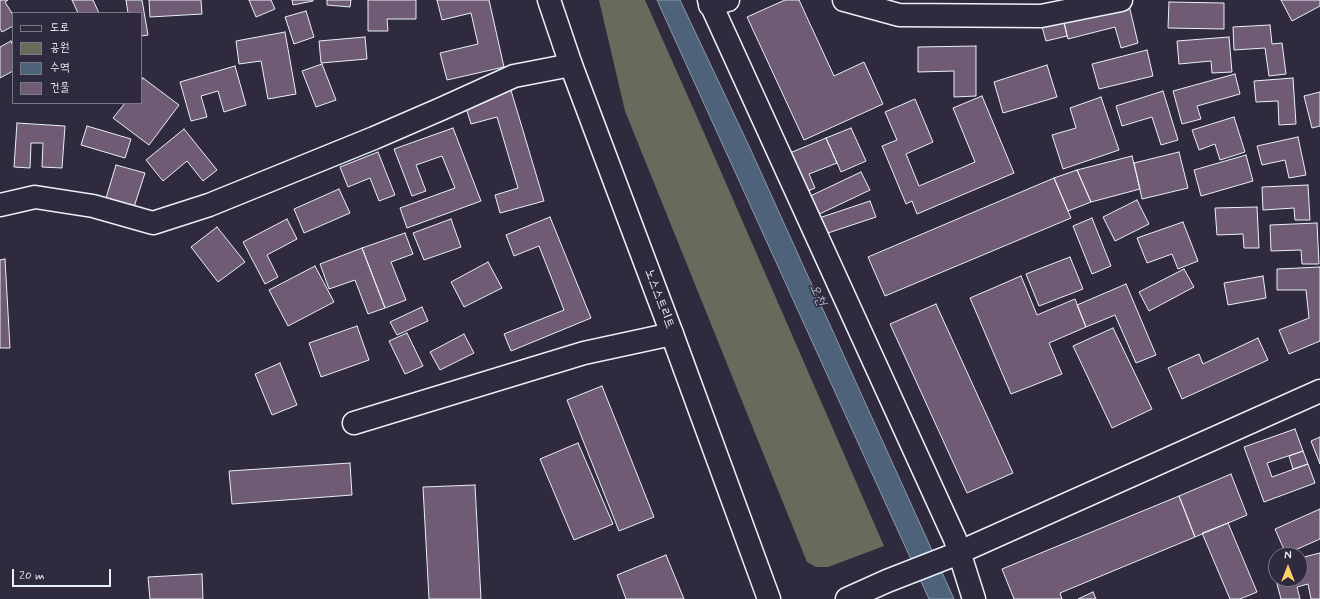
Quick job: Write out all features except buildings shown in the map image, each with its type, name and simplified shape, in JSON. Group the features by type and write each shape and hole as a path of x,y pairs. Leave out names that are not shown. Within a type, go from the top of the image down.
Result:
{"street":[{"name":"노스스트리트","path":"549,0 570,65 672,334 769,599"},
{"path":"844,0 899,15 1041,16 1121,0"},
{"path":"716,2 955,539 955,554 974,599"},
{"path":"0,205 35,197 93,206 153,223 209,205 374,138 441,110 514,76 570,65"},
{"path":"354,423 584,353 672,334"},
{"path":"847,599 887,581 955,554 1320,392"}],"green space":[{"path":"599,0 645,0 884,546 828,567 816,567 807,562 625,111"}],"water":[{"path":"657,0 680,0 749,146 954,599 929,599"}],"water label":[{"name":"오천","path":"817,295"}]}
